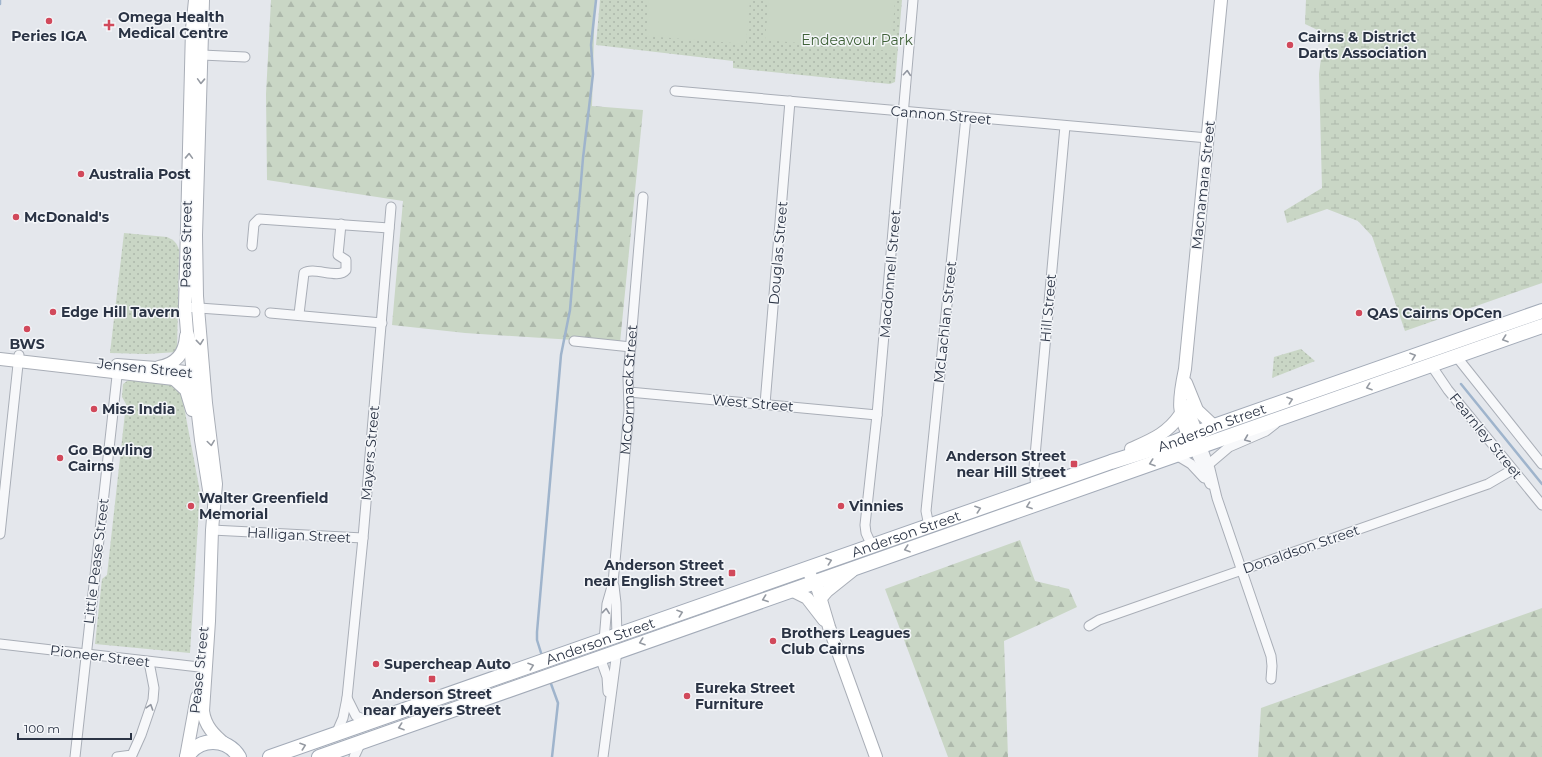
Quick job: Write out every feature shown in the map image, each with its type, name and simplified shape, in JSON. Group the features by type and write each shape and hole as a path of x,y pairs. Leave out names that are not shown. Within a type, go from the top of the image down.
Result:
{"main road":[{"name":"Anderson Street","path":"270,757 610,638 811,578 857,567 1176,455 1214,426 1542,311"},
{"name":"Anderson Street","path":"328,756 362,740 791,590 872,546 1111,462 1195,442 1280,418 1542,326"},
{"name":"McCormack Street","path":"610,638 617,651"},
{"name":"McCormack Street","path":"600,657 610,638"},
{"path":"187,757 194,748 202,743 216,741 248,757"}],"street":[{"name":"Pease Street","path":"195,0 192,29 191,307 201,440 214,511"},
{"name":"Pease Street","path":"187,757 203,668 209,621 212,530 216,477 190,339 187,332 191,307 196,235 203,0"},
{"name":"Macdonnell Street","path":"872,546 866,533 865,525 877,415 913,0"},
{"name":"Macnamara Street","path":"1195,442 1180,415 1179,400 1185,369 1221,0"},
{"path":"202,55 245,57"},
{"name":"Cannon Street","path":"675,91 1065,126 1110,128 1208,138"},
{"name":"Douglas Street","path":"765,404 790,101"},
{"name":"McLachlan Street","path":"929,526 926,510 966,117"},
{"name":"Hill Street","path":"1036,489 1034,467 1065,126"},
{"name":"McCormack Street","path":"610,638 607,604 613,583 629,410 631,347 643,197"},
{"name":"Mayers Street","path":"336,734 343,718 347,698 363,538 391,207"},
{"path":"252,246 254,224 259,219 389,228"},
{"path":"299,314 304,273 310,271 343,273 346,270 346,260 338,256 341,224"},
{"path":"191,307 255,312"},
{"path":"270,313 299,314 382,323"},
{"path":"156,368 171,363 180,356 185,347 187,332"},
{"path":"574,341 631,347"},
{"name":"Jensen Street","path":"0,353 19,358 117,369 174,379 197,376"},
{"name":"Fearnley Street","path":"1456,356 1542,464"},
{"path":"0,534 19,358"},
{"name":"Jensen Street","path":"0,359 19,358"},
{"name":"Fearnley Street","path":"1431,365 1512,470 1542,505"},
{"name":"Jensen Street","path":"117,369 156,368 197,376"},
{"name":"Little Pease Street","path":"75,757 117,369"},
{"name":"Macnamara Street","path":"1185,369 1185,396 1187,412 1195,442"},
{"path":"174,379 183,386 188,394 201,440"},
{"path":"1186,383 1195,407 1214,426"},
{"name":"West Street","path":"629,392 877,415"},
{"path":"1111,462 1132,448 1150,442 1162,435 1173,425 1180,415"},
{"path":"1209,464 1229,447 1266,431 1280,418"},
{"path":"1195,442 1209,464 1217,498 1271,656 1271,679"},
{"path":"1195,442 1217,498"},
{"path":"1176,455 1191,464 1210,483"},
{"name":"Donaldson Street","path":"1089,626 1107,618 1488,484 1512,470"},
{"name":"Halligan Street","path":"212,530 363,538"},
{"path":"821,598 827,591 857,567"},
{"path":"811,578 821,598 826,624"},
{"path":"811,578 826,624 876,757"},
{"name":"McCormack Street","path":"610,638 617,607 613,583"},
{"path":"791,590 807,598 826,624"},
{"name":"Pioneer Street","path":"0,644 203,668"},
{"name":"McCormack Street","path":"603,757 617,651"},
{"name":"McCormack Street","path":"600,657 607,679 609,705"},
{"path":"117,757 132,754 141,735 154,693 149,662"},
{"name":"Pease Street","path":"203,668 204,717 212,733 232,750"},
{"path":"347,698 356,716 371,722"},
{"path":"354,757 362,740"}],"green space":[{"path":"271,0 595,0 592,106 643,110 620,343 465,333 392,325 403,201 267,180 266,94"},
{"name":"Endeavour Park","path":"600,0 902,0 895,82 890,84 733,68 733,61 596,45"},
{"path":"649,0 750,0 746,44 646,36"},
{"path":"769,0 895,0 891,51 765,40"},
{"path":"1306,0 1542,0 1542,283 1405,331 1372,236 1358,221 1327,209 1287,223 1284,211 1322,188 1319,74 1321,58 1329,44 1326,34 1305,24"},
{"path":"124,233 167,237 177,245 179,250 177,352 147,354 110,353"},
{"path":"1301,349 1315,361 1272,378 1274,357"},
{"path":"130,379 171,384 177,388 182,396 200,492 190,653 95,644 102,579 107,575 126,404 122,397 123,384"},
{"path":"1020,540 1035,581 1069,589 1077,607 1004,641 1008,757 948,757 885,589"},
{"path":"1542,608 1542,757 1258,757 1261,708"}],"waterway":[{"path":"542,656 537,640 537,632 561,355 570,310 583,158 593,74 591,45 596,0"},
{"path":"1461,384 1542,484"},
{"path":"550,681 558,703 552,757"}],"place":[{"name":"Peries IGA","path":"49,21"},
{"name":"Omega Health Medical Centre","path":"109,25"},
{"name":"Cairns & District Darts Association","path":"1290,45"},
{"name":"Australia Post","path":"81,174"},
{"name":"McDonald's","path":"16,217"},
{"name":"Edge Hill Tavern","path":"53,312"},
{"name":"QAS Cairns OpCen","path":"1359,313"},
{"name":"BWS","path":"27,329"},
{"name":"Miss India","path":"94,409"},
{"name":"Go Bowling Cairns","path":"60,458"},
{"name":"Anderson Street near Hill Street","path":"1074,464"},
{"name":"Walter Greenfield Memorial","path":"191,506"},
{"name":"Vinnies","path":"841,506"},
{"name":"Anderson Street near English Street","path":"732,573"},
{"name":"Brothers Leagues Club Cairns","path":"773,641"},
{"name":"Supercheap Auto","path":"376,664"},
{"name":"Anderson Street near Mayers Street","path":"432,679"},
{"name":"Eureka Street Furniture","path":"687,696"}]}
